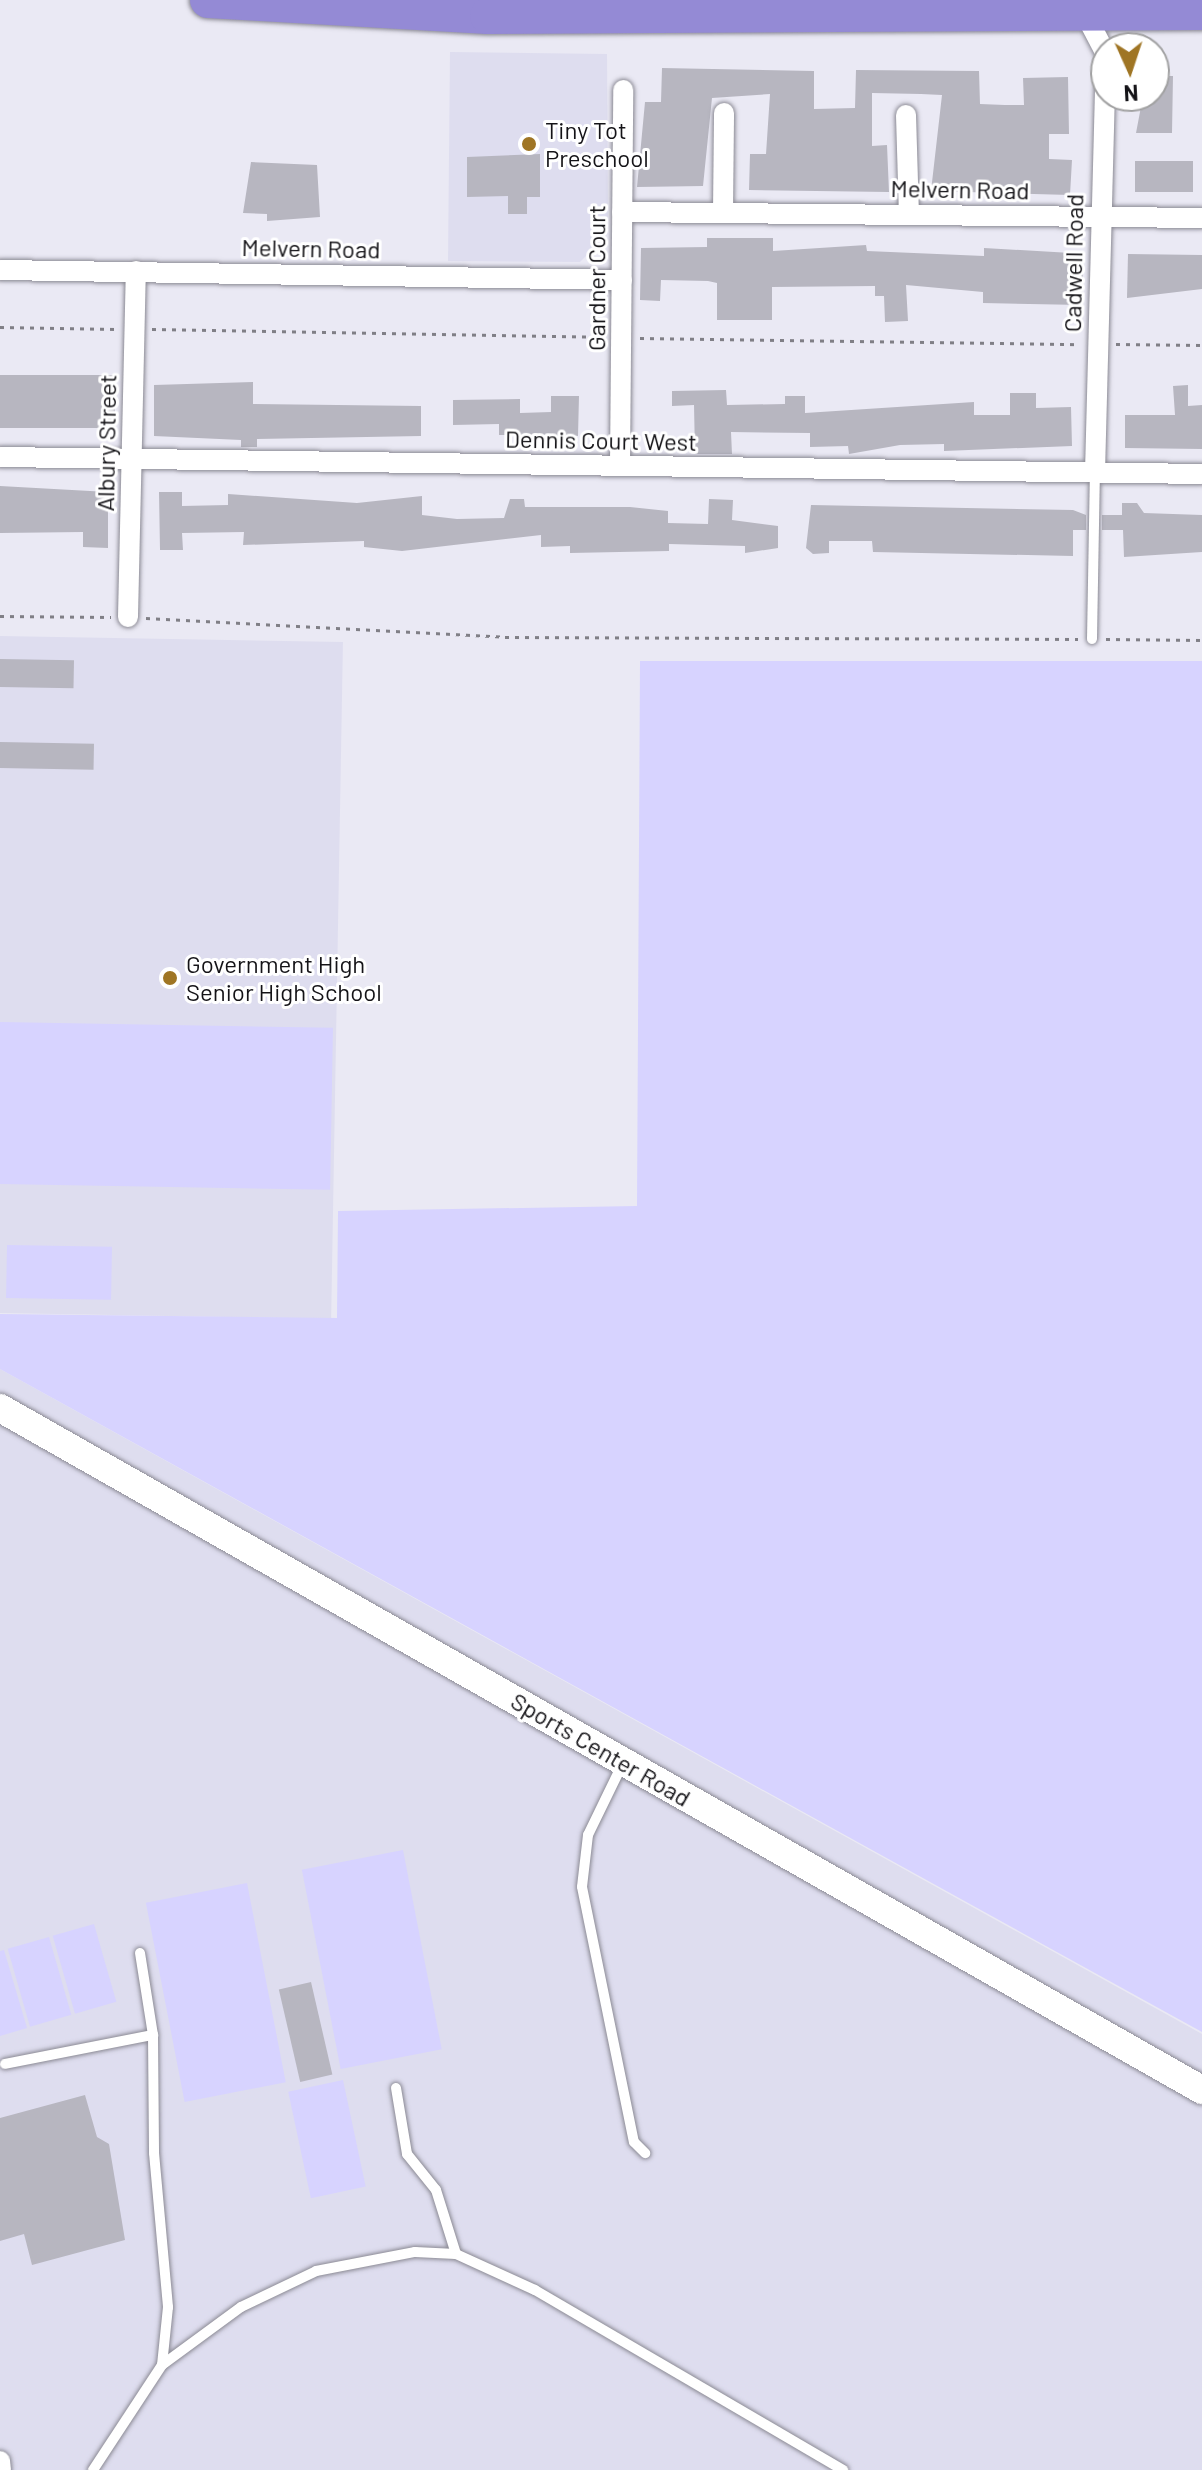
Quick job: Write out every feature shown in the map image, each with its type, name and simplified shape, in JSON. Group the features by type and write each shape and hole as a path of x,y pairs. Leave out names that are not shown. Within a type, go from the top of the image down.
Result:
{"highway":[{"path":"208,0 488,16 1202,12"}],"main road":[{"name":"Sports Center Road","path":"0,1408 1202,2090"}],"street":[{"name":"Cadwell Road","path":"1084,12 1094,32"},
{"path":"1120,32 1134,12"},
{"name":"Gardner Court","path":"620,466 623,90"},
{"name":"Cadwell Road","path":"1095,472 1104,112"},
{"path":"723,212 724,113"},
{"path":"906,115 909,214"},
{"name":"Melvern Road","path":"622,212 1202,218"},
{"name":"Melvern Road","path":"0,270 622,280"},
{"name":"Albury Street","path":"128,617 136,271"},
{"name":"Dennis Court West","path":"0,457 1202,474"},
{"path":"0,2461 1,2470"}],"lane":[{"path":"1092,639 1095,472"},
{"path":"624,1762 588,1835 582,1887 634,2142 645,2153"},
{"path":"140,1953 153,2035 154,2153 168,2307 162,2365"},
{"path":"5,2064 153,2035"},
{"path":"396,2088 407,2154 436,2190 456,2254"},
{"path":"93,2470 162,2365 241,2307 316,2271 385,2254 456,2254 535,2290 843,2470"}],"path":[{"path":"0,327 1202,345"},
{"path":"0,616 128,617 521,638 1202,640"}],"shaded area":[{"name":"Tiny Tot Preschool","path":"450,52 607,54 608,234 580,262 448,261"},
{"name":"Government High Senior High School","path":"0,636 343,642 331,1319 0,1313"},
{"path":"640,661 1202,661 1202,2032 0,1369 0,1314 337,1318 338,1211 637,1206"},
{"path":"0,1022 333,1028 330,1190 0,1184"},
{"path":"7,1245 112,1247 111,1300 6,1298"},
{"path":"0,1369 1202,2034 1202,2470 0,2470"},
{"path":"403,1850 442,2049 341,2069 302,1870"},
{"path":"247,1883 286,2082 185,2102 146,1903"},
{"path":"94,1924 116,2002 75,2014 53,1936"},
{"path":"49,1937 71,2015 30,2027 8,1949"},
{"path":"4,1950 27,2028 0,2036 0,1951"},
{"path":"343,2080 366,2187 311,2198 288,2092"}],"building":[{"path":"662,68 814,71 814,109 855,108 856,70 979,71 980,104 1005,105 1024,105 1023,78 1068,77 1069,134 1049,134 1049,159 1072,160 1070,195 931,191 942,95 872,93 872,146 887,145 889,192 749,190 750,154 766,154 770,94 712,98 703,186 637,187 645,102 661,102"},
{"path":"1170,76 1173,76 1172,133 1136,133 1140,112 1170,112"},
{"path":"540,154 540,197 527,197 527,214 508,214 508,196 467,197 467,157"},
{"path":"1135,161 1193,161 1193,192 1135,192"},
{"path":"251,162 317,165 320,217 267,221 267,214 243,213"},
{"path":"707,238 773,238 773,251 866,245 867,251 984,256 984,248 1071,253 1071,273 1083,273 1082,305 983,303 983,292 906,285 908,321 885,322 884,296 875,296 875,286 772,287 772,320 717,320 717,283 661,280 660,301 640,300 641,248 707,247"},
{"path":"1128,254 1202,255 1202,289 1127,298"},
{"path":"0,375 115,375 115,428 0,428"},
{"path":"253,382 253,404 421,406 421,436 257,439 257,447 241,447 241,440 154,436 154,385"},
{"path":"1188,385 1188,406 1202,405 1202,449 1125,448 1125,415 1175,415 1173,386"},
{"path":"726,390 727,405 785,404 785,396 805,396 805,413 974,402 974,415 1010,415 1010,393 1036,393 1036,408 1071,407 1072,446 944,451 944,444 900,445 849,454 848,446 810,447 810,433 731,432 732,454 695,454 694,405 672,406 672,391"},
{"path":"551,396 579,396 578,436 568,435 568,444 551,444 551,435 499,435 499,424 453,425 453,400 520,399 520,413 551,412"},
{"path":"0,486 108,492 108,548 83,547 83,532 0,533"},
{"path":"159,492 182,492 182,506 228,505 228,494 357,503 422,496 422,515 457,519 504,518 510,499 524,499 525,507 630,507 668,511 668,523 708,524 709,499 733,500 732,520 778,526 778,548 745,553 745,546 669,544 669,551 570,553 570,546 541,547 541,535 402,551 364,547 364,541 243,545 244,532 182,533 183,550 160,550"},
{"path":"1122,503 1137,503 1144,513 1202,515 1202,552 1124,557 1123,530 1102,530 1102,515 1122,515"},
{"path":"811,505 1073,510 1086,515 1086,530 1073,530 1073,556 873,552 872,541 829,541 829,553 813,554 806,548"},
{"path":"0,659 74,660 74,688 0,687"},
{"path":"0,742 94,744 94,770 0,768"},
{"path":"311,1982 332,2075 300,2082 279,1989"},
{"path":"85,2095 97,2137 109,2144 125,2240 32,2265 24,2234 0,2241 0,2118"}],"place":[{"name":"Tiny Tot Preschool","path":"529,144"},
{"name":"Government High Senior High School","path":"170,978"}]}
